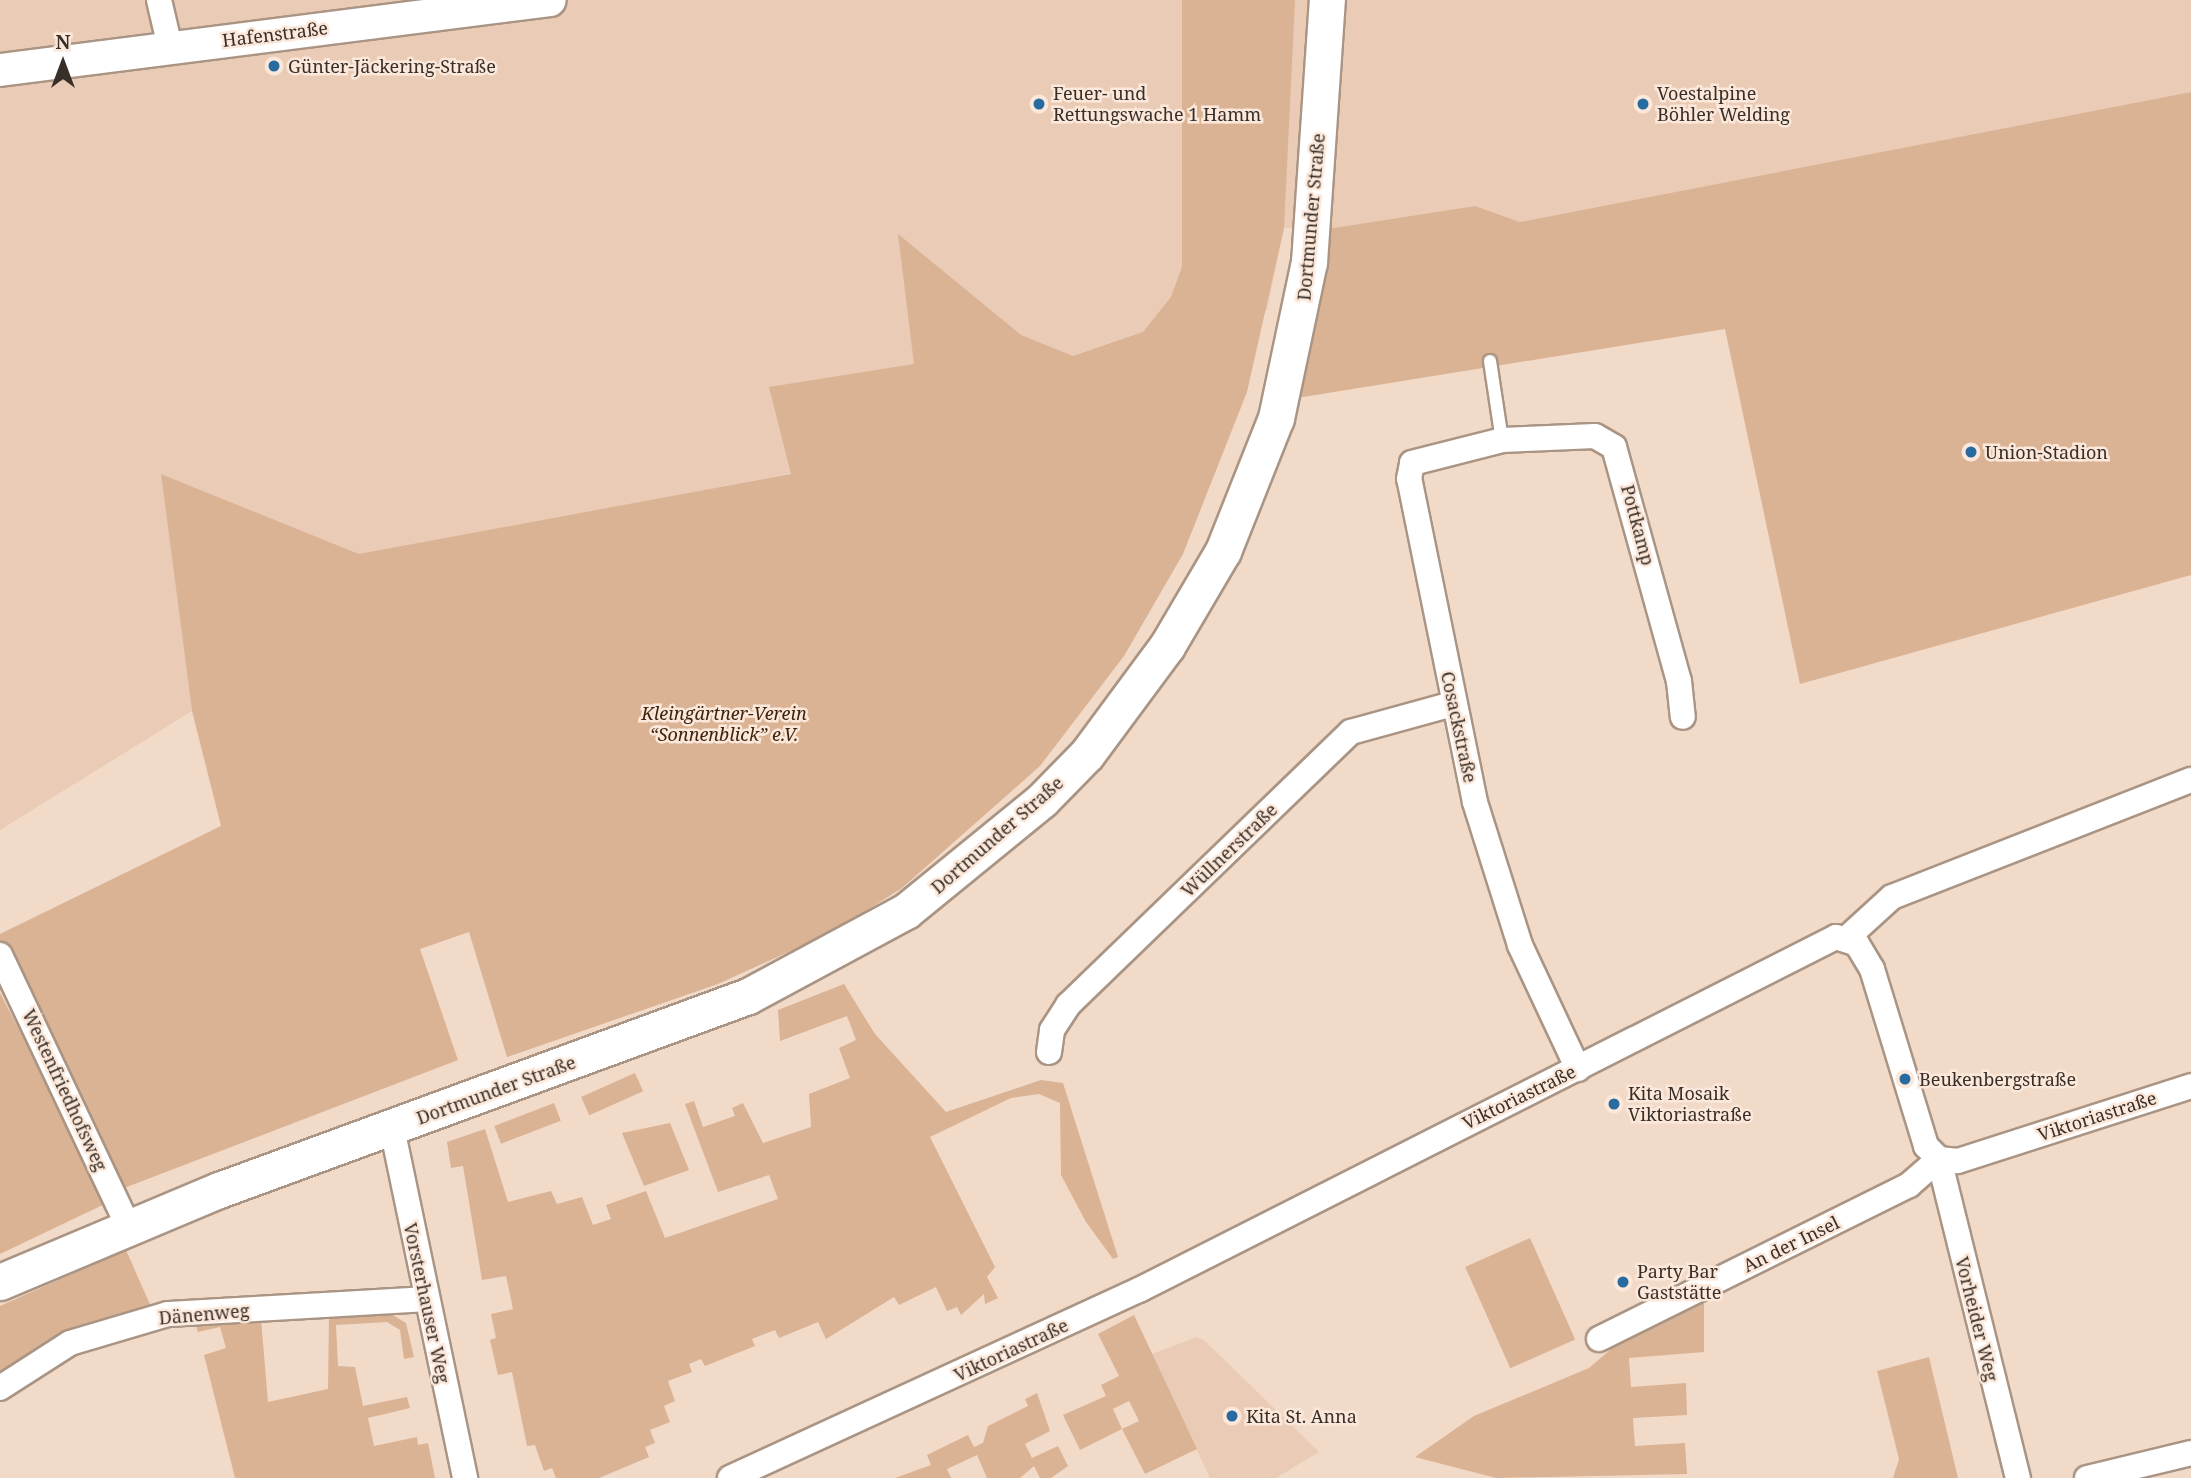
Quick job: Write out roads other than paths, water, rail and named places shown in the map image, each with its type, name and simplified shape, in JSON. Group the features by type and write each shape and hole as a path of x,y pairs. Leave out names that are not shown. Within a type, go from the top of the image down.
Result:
{"main road":[{"name":"Dortmunder Straße","path":"0,1282 128,1226 748,996 832,956 948,881 1087,754 1167,646 1223,551 1276,418 1309,262 1327,0"}],"street":[{"path":"159,0 170,47"},
{"name":"Hafenstraße","path":"0,70 550,0"},
{"name":"Pottkamp","path":"1502,440 1595,436 1614,447 1679,681 1683,718"},
{"name":"Cosackstraße","path":"1502,440 1426,455 1409,470 1453,704 1520,945 1578,1069"},
{"name":"Wüllnerstraße","path":"1049,1052 1052,1030 1068,1006 1351,733 1453,704"},
{"path":"1939,1159 1926,1146 1872,969 1848,937 1892,897 2191,780"},
{"name":"Viktoriastraße","path":"730,1478 1139,1290 1836,937 1848,937"},
{"name":"Westenfriedhofsweg","path":"0,955 128,1226"},
{"name":"Viktoriastraße","path":"1939,1159 1958,1161 2191,1086"},
{"name":"Vorsterhauser Weg","path":"392,1128 425,1299 465,1478"},
{"name":"An der Insel","path":"1599,1339 1909,1185 1939,1159"},
{"name":"Vorheider Weg","path":"1939,1159 2018,1478"},
{"name":"Dänenweg","path":"0,1388 70,1343 169,1314 425,1299"},
{"path":"2087,1478 2191,1453"}],"lane":[{"path":"1490,360 1502,440"}],"place":[{"name":"Günter-Jäckering-Straße","path":"274,66"},
{"name":"Feuer- und Rettungswache 1 Hamm","path":"1039,104"},
{"name":"Voestalpine Böhler Welding","path":"1643,104"},
{"name":"Union-Stadion","path":"1971,452"},
{"name":"Beukenbergstraße","path":"1905,1079"},
{"name":"Kita Mosaik Viktoriastraße","path":"1614,1104"},
{"name":"Party Bar Gaststätte","path":"1623,1282"},
{"name":"Kita St. Anna","path":"1232,1416"}],"park label":[{"name":"Kleingärtner-Verein “Sonnenblick” e.V.","path":"724,724"}]}
